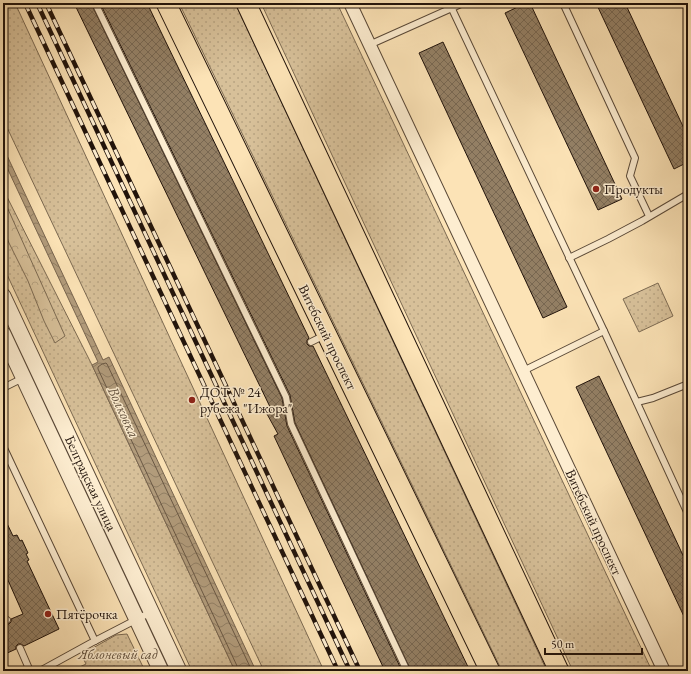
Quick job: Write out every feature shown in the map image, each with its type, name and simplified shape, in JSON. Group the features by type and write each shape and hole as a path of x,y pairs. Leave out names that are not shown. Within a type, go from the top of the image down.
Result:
{"main road":[{"name":"Витебский проспект","path":"166,3 319,338 490,671"},
{"path":"246,3 559,671"}],"street":[{"name":"Витебский проспект","path":"350,3 664,671"},
{"name":"Белградская улица","path":"3,296 179,671"},
{"name":"Белградская улица","path":"3,334 161,671"}],"lane":[{"path":"95,3 286,397 291,424 407,671"},
{"path":"369,45 463,3"},
{"path":"563,3 635,158 630,176 649,216"},
{"path":"452,9 604,331 688,514"},
{"path":"569,258 608,239 688,194"},
{"path":"523,371 604,331"},
{"path":"269,361 276,358"},
{"path":"3,388 38,370"},
{"path":"637,402 653,398 688,384"},
{"path":"3,446 95,641"},
{"path":"40,671 151,612"},
{"path":"20,648 30,671"}],"green space":[{"path":"3,3 15,3 324,671 264,671 3,119"},
{"path":"179,3 235,3 547,671 502,671"},
{"path":"261,3 337,3 652,671 573,671"},
{"path":"3,189 92,365 235,671 192,671 3,266"},
{"path":"3,198 65,336 55,343 3,228"},
{"path":"658,283 673,316 639,332 623,299"},
{"name":"Яблоневый сад","path":"127,634 145,671 71,671 86,664 82,656 84,653 116,635"}],"water":[{"name":"Волковка","path":"3,147 103,360 109,357 256,671 235,671 92,365 98,362 3,159"}],"building":[{"path":"74,3 91,3 282,398 287,426 402,671 385,671 274,436 278,434 267,414 272,411"},
{"path":"100,3 147,3 309,338 307,340 307,344 309,346 313,346 314,348 470,671 411,671 295,423 290,395"},
{"path":"526,3 530,3 622,199 598,210 505,13"},
{"path":"596,3 625,3 688,137 688,162 674,169"},
{"path":"443,42 567,307 543,318 419,53"},
{"path":"599,376 688,566 688,625 576,387"},
{"path":"3,515 13,536 17,535 20,541 22,540 28,553 26,554 29,560 27,561 59,629 24,646 18,644 16,649 3,655 3,623 9,624 11,619 23,614 7,578 3,580"}],"railway":[{"path":"25,3 338,671"},
{"path":"37,3 350,671"},
{"path":"46,3 360,671"}],"place":[{"name":"Продукты","path":"596,189"},
{"name":"ДОТ № 24 рубежа \"Ижора\"","path":"192,400"},
{"name":"Пятёрочка","path":"48,614"}]}
